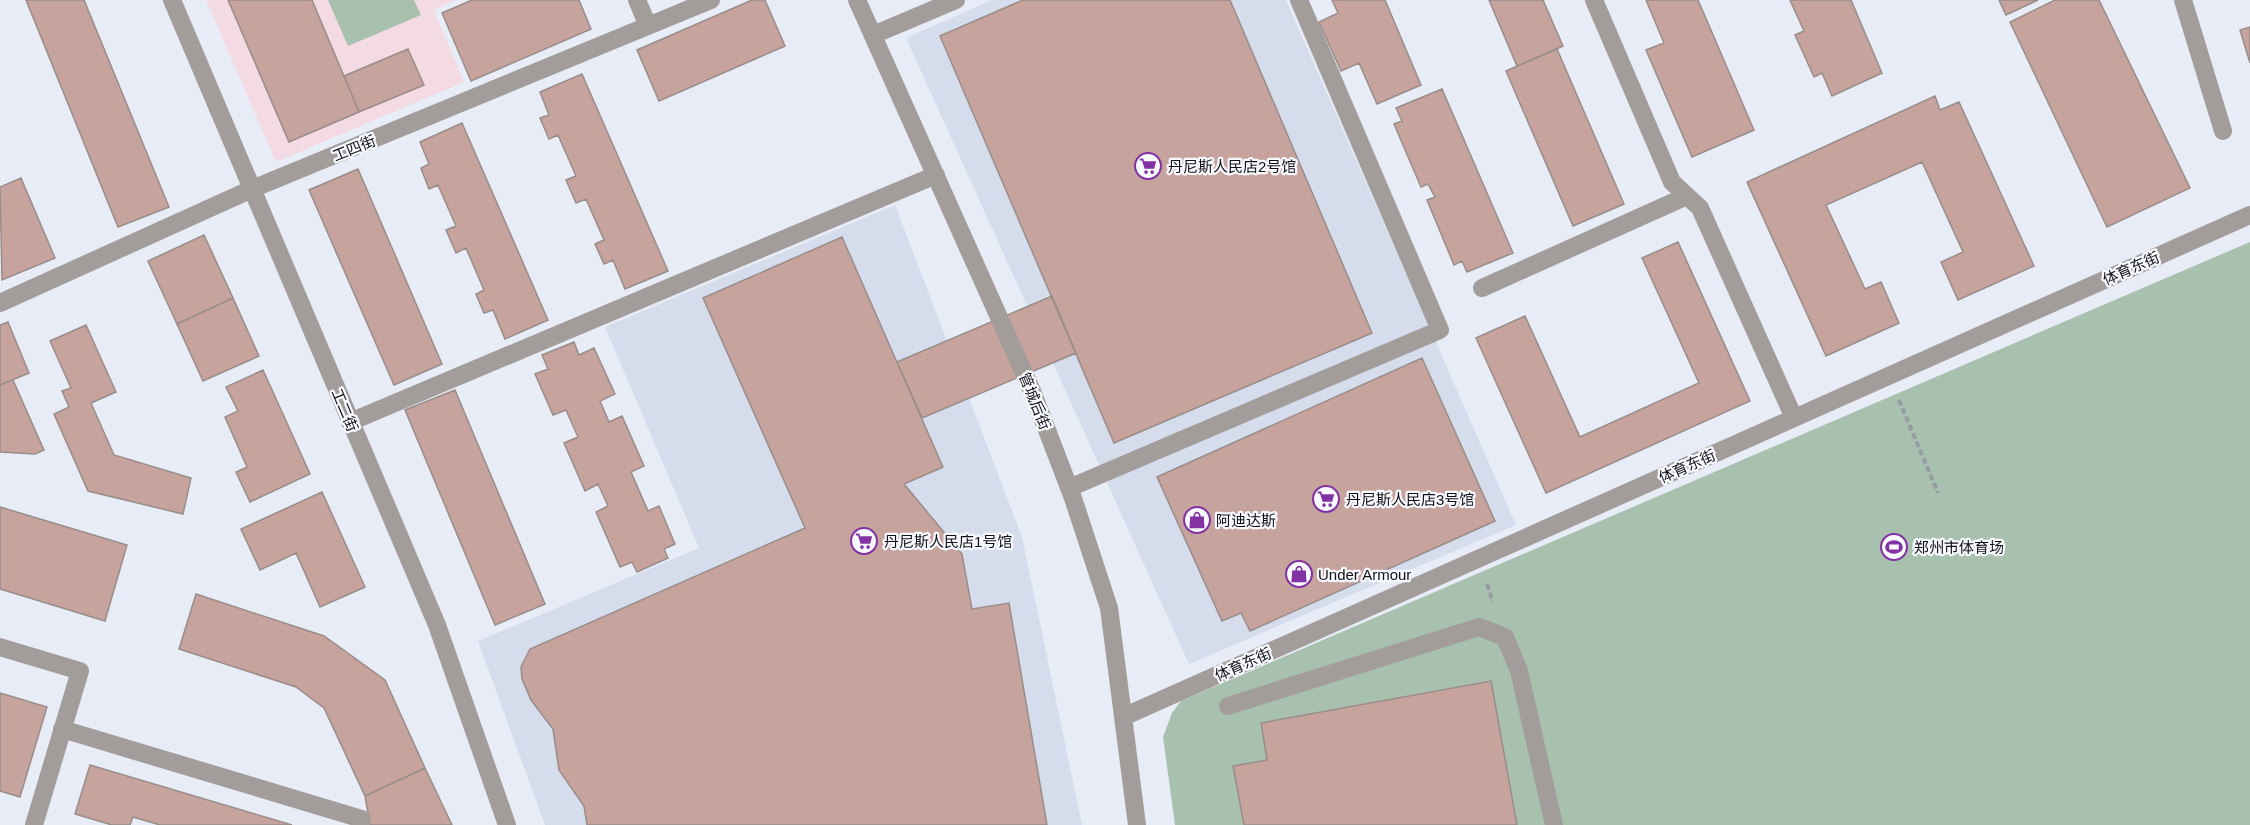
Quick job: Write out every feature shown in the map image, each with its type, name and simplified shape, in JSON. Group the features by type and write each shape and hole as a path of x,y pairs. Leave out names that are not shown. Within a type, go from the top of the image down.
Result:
{"street":[{"name":"工二街","path":"172,0 437,626 507,825"},
{"path":"637,0 648,26"},
{"name":"工四街","path":"0,303 252,189 711,0"},
{"name":"管城后街","path":"858,0 1032,391 1069,489 1109,608 1137,825"},
{"path":"873,35 956,0"},
{"path":"1069,489 1440,330 1299,0"},
{"path":"1594,0 1672,182 1700,208 1794,418"},
{"path":"2183,0 2223,131"},
{"path":"350,422 936,175"},
{"path":"1482,288 1687,196"},
{"name":"体育东街","path":"1124,717 2250,215"},
{"path":"1228,705 1479,627 1505,637 1519,671 1554,825"},
{"path":"0,647 80,671 34,825"},
{"path":"62,729 362,819"}],"path":[{"path":"1888,376 1938,493"},
{"path":"1479,559 1505,637"}],"shaded area":[{"path":"206,0 456,0 434,10 464,82 276,162"},
{"path":"992,0 1286,0 1516,525 1189,664 906,38"},
{"name":"丹尼斯人民店1号馆","path":"895,205 1022,537 1082,825 545,825 478,641 699,548 605,327"}],"green space":[{"path":"328,0 414,0 421,15 348,46"},
{"name":"郑州市体育场","path":"2250,242 2250,825 1175,825 1163,737 1172,713 1181,701"}],"building":[{"path":"26,0 84,0 169,207 118,227"},
{"path":"228,0 312,0 359,112 289,142"},
{"path":"472,0 579,0 591,29 471,81 442,13"},
{"path":"752,0 765,0 785,46 659,101 637,50"},
{"name":"丹尼斯人民店2号馆","path":"1023,0 1230,0 1372,333 1114,443 940,36"},
{"path":"1332,0 1385,0 1421,85 1377,104 1359,63 1341,71 1319,22 1338,13"},
{"path":"1489,0 1543,0 1563,46 1517,66"},
{"path":"1646,0 1698,0 1754,130 1692,157 1646,50 1664,43"},
{"path":"1790,0 1851,0 1882,73 1832,96 1822,73 1814,77 1795,35 1804,31"},
{"path":"1999,0 2038,0 2006,15"},
{"path":"2055,0 2099,0 2190,188 2107,227 2010,22"},
{"path":"2250,27 2250,63 2240,30"},
{"path":"408,49 424,85 359,112 344,76"},
{"path":"1557,49 1624,204 1573,226 1506,71"},
{"path":"582,74 668,271 625,289 613,260 604,264 595,244 604,240 586,199 576,203 566,180 576,176 558,135 549,139 540,118 549,115 540,92"},
{"path":"1442,89 1513,253 1467,272 1462,261 1454,265 1427,200 1435,197 1428,184 1421,187 1394,124 1402,121 1396,108"},
{"path":"1935,96 1940,110 1959,102 2034,266 1958,300 1941,262 1963,252 1922,162 1826,205 1865,289 1881,282 1899,323 1826,356 1747,182"},
{"path":"462,123 548,320 505,339 493,310 484,313 476,294 484,290 466,248 456,253 446,230 456,226 438,185 429,189 421,168 429,164 420,142"},
{"path":"358,169 442,364 394,385 309,190"},
{"path":"21,178 55,258 2,280 0,187"},
{"path":"204,235 233,298 177,324 148,261"},
{"name":"丹尼斯人民店1号馆","path":"842,237 943,467 904,484 962,554 972,609 1009,603 1047,825 587,825 584,806 559,770 553,729 531,700 522,679 521,667 530,649 805,528 703,298"},
{"path":"1678,242 1750,401 1546,493 1476,338 1525,316 1580,437 1699,383 1642,258"},
{"path":"1052,296 1076,353 922,418 897,362"},
{"path":"233,298 259,356 203,381 177,324"},
{"path":"8,322 29,373 0,385 0,325"},
{"path":"86,325 116,392 91,403 114,455 191,478 183,514 88,491 54,414 69,407 62,391 71,388 50,341"},
{"path":"574,342 579,355 594,348 615,394 600,401 609,422 622,416 644,466 631,472 648,511 659,506 675,544 664,549 668,558 637,572 632,562 620,567 596,512 608,506 598,484 585,491 564,443 578,437 566,410 553,415 535,374 548,369 542,355"},
{"name":"丹尼斯人民店3号馆","path":"1422,358 1495,521 1250,631 1241,613 1222,621 1157,477"},
{"path":"263,370 310,474 250,502 236,472 247,467 225,417 238,411 226,387"},
{"path":"13,380 44,450 35,454 0,452 0,385"},
{"path":"455,390 545,604 495,625 405,410"},
{"path":"322,492 365,587 320,607 296,553 260,570 241,529"},
{"path":"0,507 127,545 105,621 0,589"},
{"path":"196,594 324,636 385,680 425,768 365,796 324,708 296,687 179,649"},
{"path":"1491,681 1517,825 1244,825 1233,766 1267,760 1261,723"},
{"path":"0,693 47,707 20,797 0,791"},
{"path":"90,765 292,825 160,825 133,817 130,825 112,825 75,814"},
{"path":"425,768 452,825 370,825 365,796"}],"place":[{"name":"丹尼斯人民店2号馆","path":"1148,166"},
{"name":"丹尼斯人民店3号馆","path":"1326,499"},
{"name":"阿迪达斯","path":"1197,520"},
{"name":"丹尼斯人民店1号馆","path":"864,541"},
{"name":"郑州市体育场","path":"1894,547"},
{"name":"Under Armour","path":"1299,574"}]}
